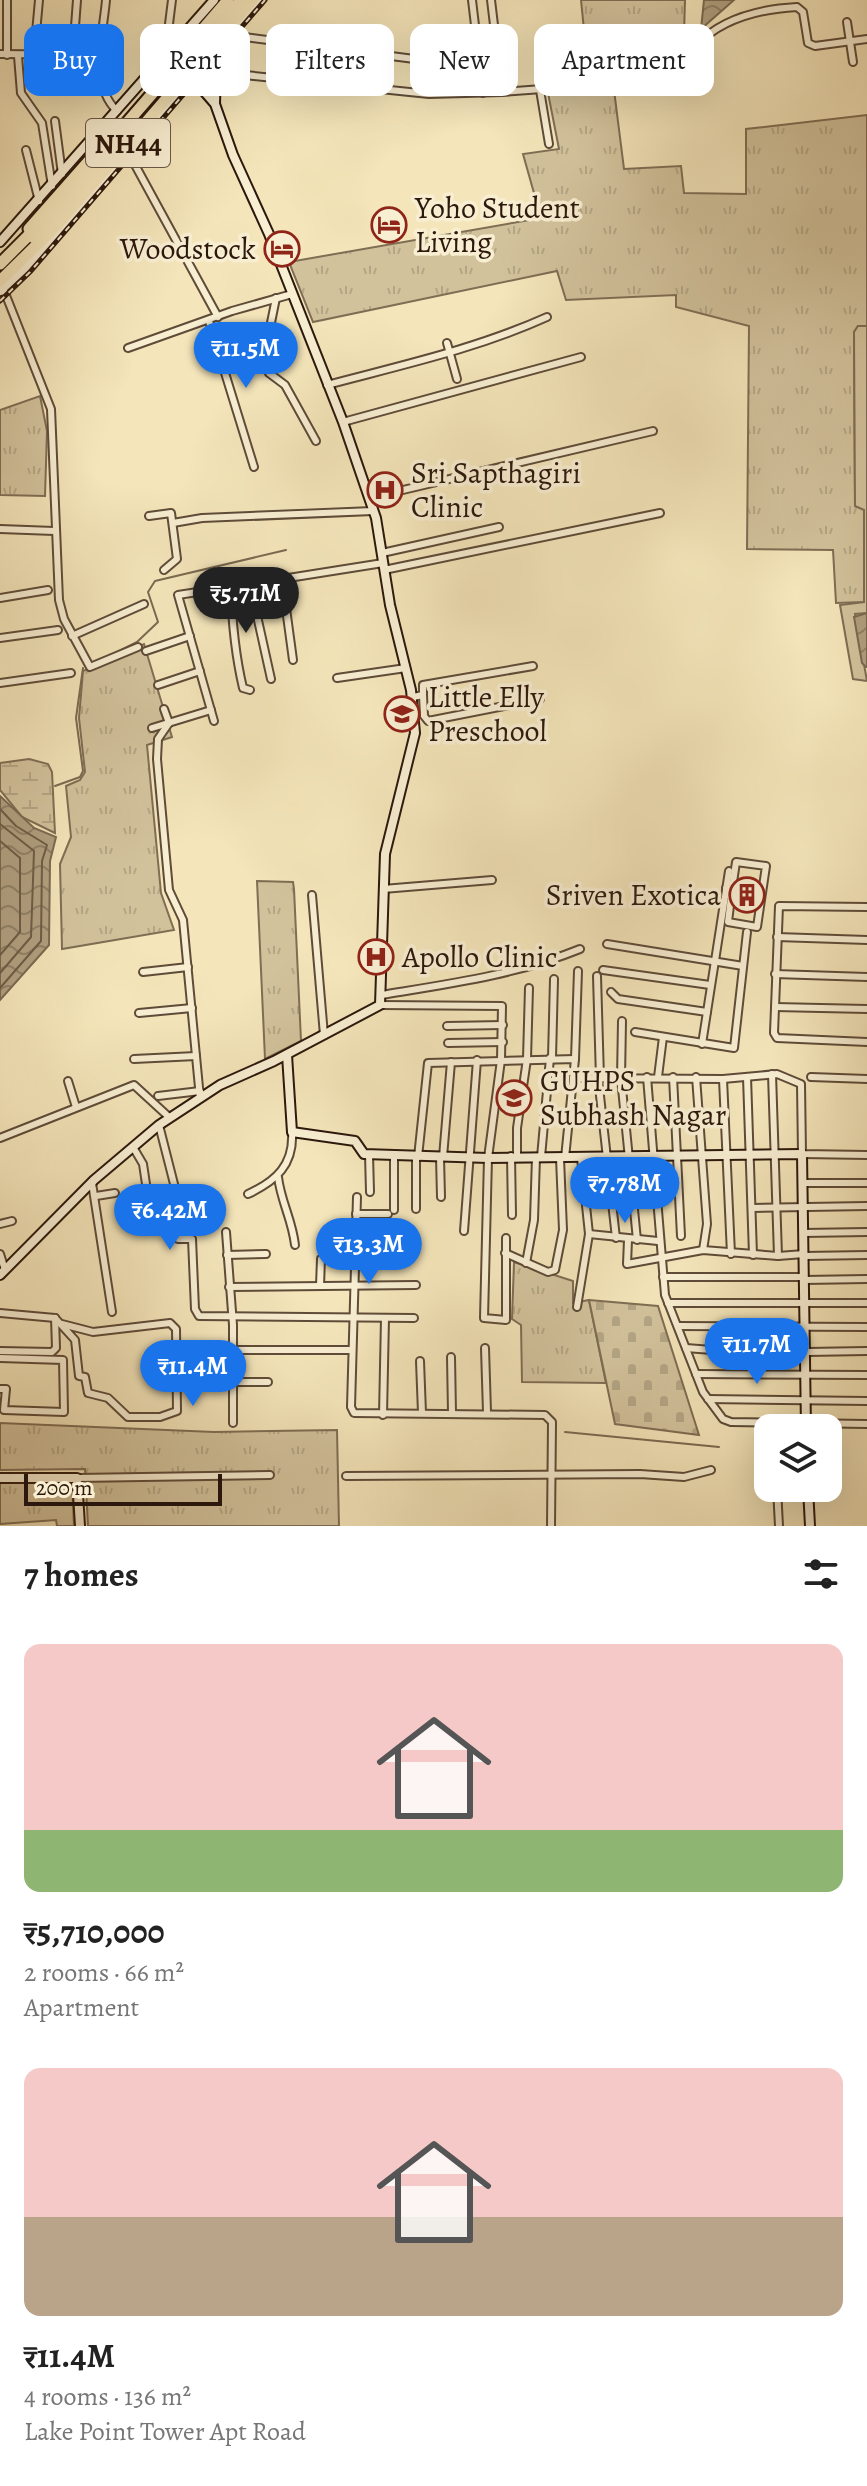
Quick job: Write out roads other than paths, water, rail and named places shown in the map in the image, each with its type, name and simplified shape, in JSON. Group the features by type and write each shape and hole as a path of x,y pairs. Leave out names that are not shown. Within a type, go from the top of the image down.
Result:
{"highway":[{"name":"NH44","path":"0,257 201,22 230,0"},
{"path":"0,264 41,223 230,0"},
{"path":"0,272 62,207 241,0"},
{"name":"NH44","path":"232,24 252,0"},
{"name":"NH44","path":"1,287 172,96"}],"street":[{"path":"7,0 4,55 24,56"},
{"path":"37,24 39,0"},
{"path":"75,24 77,0"},
{"path":"104,24 106,0"},
{"path":"169,24 172,0"},
{"path":"201,22 214,0"},
{"path":"239,24 260,0"},
{"path":"472,0 475,24"},
{"path":"491,0 494,24"},
{"path":"714,33 745,13 797,7 803,12 808,43 815,46 867,39"},
{"path":"847,22 853,62"},
{"path":"250,38 410,58"},
{"path":"18,56 21,93 49,124 62,174"},
{"path":"250,76 410,92"},
{"path":"0,242 62,174 78,165 140,85"},
{"path":"105,96 117,111"},
{"path":"138,647 90,667 60,609 54,531 51,409 1,287 37,257 174,96"},
{"path":"208,96 215,104 233,155 292,294 343,422 369,498 413,697 415,733 385,854 380,1005"},
{"path":"215,104 217,96"},
{"path":"541,96 549,144"},
{"path":"49,124 52,186"},
{"path":"26,150 39,201"},
{"path":"128,152 218,317"},
{"path":"128,348 292,294"},
{"path":"276,298 263,362 269,373 285,385 316,441"},
{"path":"327,385 452,354 547,317"},
{"path":"209,321 254,467"},
{"path":"447,343 457,379"},
{"path":"343,422 581,357"},
{"path":"369,498 653,431"},
{"path":"173,523 202,518 373,511"},
{"path":"149,516 171,513 177,559 164,570"},
{"path":"214,721 178,595 384,566 660,513"},
{"path":"382,553 499,527"},
{"path":"0,529 54,531"},
{"path":"282,579 293,660"},
{"path":"250,584 271,679"},
{"path":"231,587 236,626 234,651 243,688 250,690"},
{"path":"0,598 48,590"},
{"path":"72,636 144,604"},
{"path":"0,638 58,630"},
{"path":"146,651 190,636"},
{"path":"533,666 423,685 424,716 428,721 540,699"},
{"path":"337,678 406,668"},
{"path":"158,685 200,671"},
{"path":"0,683 71,673"},
{"path":"413,697 423,695"},
{"path":"164,709 169,723"},
{"path":"152,728 211,710"},
{"path":"169,723 158,739 157,759 169,890 183,920 200,1095"},
{"path":"702,1044 714,959 729,889 736,862 766,866 757,927 730,924 726,904"},
{"path":"729,871 729,889"},
{"path":"383,889 492,880"},
{"path":"312,895 324,1035"},
{"path":"867,907 782,904 777,909 774,1033 777,1038 867,1042"},
{"path":"635,1032 734,1048 747,932"},
{"path":"777,937 867,940"},
{"path":"607,944 743,966"},
{"path":"381,995 486,977 545,963 580,949"},
{"path":"143,972 188,967"},
{"path":"505,1253 548,1272 555,1270 563,1230 563,1158 575,1059 578,971"},
{"path":"616,1238 599,1078 600,973 710,985"},
{"path":"775,974 867,977"},
{"path":"526,1263 534,1220 551,1058 554,979"},
{"path":"512,1215 514,1156 527,1059 529,988"},
{"path":"611,992 618,999 707,1012"},
{"path":"2,1273 90,1185 159,1125 200,1095 287,1055 380,1005 502,1006 503,1042 488,1158 484,1318 506,1320 506,1238"},
{"path":"775,1007 867,1009"},
{"path":"139,1013 192,1008"},
{"path":"622,1021 621,1078 637,1240"},
{"path":"447,1026 503,1025"},
{"path":"658,1077 663,1037"},
{"path":"448,1043 503,1042"},
{"path":"248,1194 278,1177 293,1147 287,1055"},
{"path":"134,1059 196,1056"},
{"path":"416,1209 417,1157 428,1063 575,1059"},
{"path":"464,1231 467,1157 477,1060"},
{"path":"441,1197 451,1062"},
{"path":"573,1078 723,1079 772,1074 795,1078 801,1084 806,1414"},
{"path":"772,1074 778,1256"},
{"path":"647,1077 658,1241 668,1303 708,1399 723,1419 754,1424"},
{"path":"673,1077 681,1236"},
{"path":"696,1077 707,1224 703,1250"},
{"path":"747,1077 753,1255"},
{"path":"811,1077 867,1079"},
{"path":"723,1079 731,1254"},
{"path":"68,1081 76,1107"},
{"path":"0,1138 134,1085 170,1118"},
{"path":"158,1096 200,1095"},
{"path":"159,1125 174,1184 178,1239 192,1239 195,1309 199,1316 414,1318"},
{"path":"292,1132 355,1141 364,1154 417,1157 867,1155"},
{"path":"133,1147 143,1164 149,1204"},
{"path":"369,1154 370,1192"},
{"path":"356,1214 391,1212 394,1156"},
{"path":"577,1307 589,1234 581,1158"},
{"path":"278,1177 283,1208 292,1219 295,1245"},
{"path":"803,1183 867,1183"},
{"path":"90,1185 112,1312"},
{"path":"95,1200 115,1193"},
{"path":"357,1197 351,1407 358,1415 487,1412 549,1417 551,1526"},
{"path":"753,1208 776,1205 867,1206"},
{"path":"0,1224 12,1221"},
{"path":"226,1232 233,1350 233,1423"},
{"path":"803,1233 867,1232"},
{"path":"589,1234 658,1241"},
{"path":"628,1240 627,1264 703,1250 778,1256 867,1255"},
{"path":"355,1249 396,1249"},
{"path":"0,1254 2,1273"},
{"path":"227,1255 266,1254"},
{"path":"320,1286 321,1259"},
{"path":"663,1277 867,1279"},
{"path":"229,1287 416,1285"},
{"path":"668,1303 867,1303"},
{"path":"0,1313 55,1318 73,1331 93,1332 170,1323 176,1329 177,1411 160,1417 128,1417 108,1398 88,1393 85,1377 79,1376 73,1331"},
{"path":"0,1351 52,1352 56,1348 55,1318"},
{"path":"383,1415 385,1318"},
{"path":"678,1326 867,1327"},
{"path":"485,1348 487,1412"},
{"path":"686,1348 867,1351"},
{"path":"233,1350 351,1350"},
{"path":"451,1357 452,1413"},
{"path":"0,1358 63,1360 64,1412 4,1410 6,1389 0,1389"},
{"path":"420,1361 422,1413"},
{"path":"696,1374 867,1375"},
{"path":"233,1382 268,1382"},
{"path":"708,1399 867,1401"},
{"path":"842,1425 867,1424"},
{"path":"346,1476 640,1474 684,1477 711,1470"},
{"path":"0,1478 270,1475"},
{"path":"77,1478 80,1526"},
{"path":"778,1502 779,1526"},
{"path":"809,1502 810,1526"}],"water":[{"path":"704,0 734,0 707,24 702,24"},
{"path":"867,613 866,667 862,663 854,617"},
{"path":"0,796 34,828 56,837 50,861 49,945 0,1000"}],"waterway":[{"path":"109,656 137,642 158,622 148,592 155,581 286,550"},
{"path":"55,786 80,777 83,771 76,718 83,668"},
{"path":"565,1432 719,1447"}],"railway":[{"path":"0,301 30,272 265,0"}],"place":[{"name":"Yoho Student Living","path":"389,225"},
{"name":"Woodstock","path":"282,249"},
{"name":"Sri Sapthagiri Clinic","path":"385,490"},
{"name":"Little Elly Preschool","path":"402,714"},
{"name":"Sriven Exotica","path":"747,895"},
{"name":"Apollo Clinic","path":"376,957"},
{"name":"GUHPS Subhash Nagar","path":"514,1098"}]}
